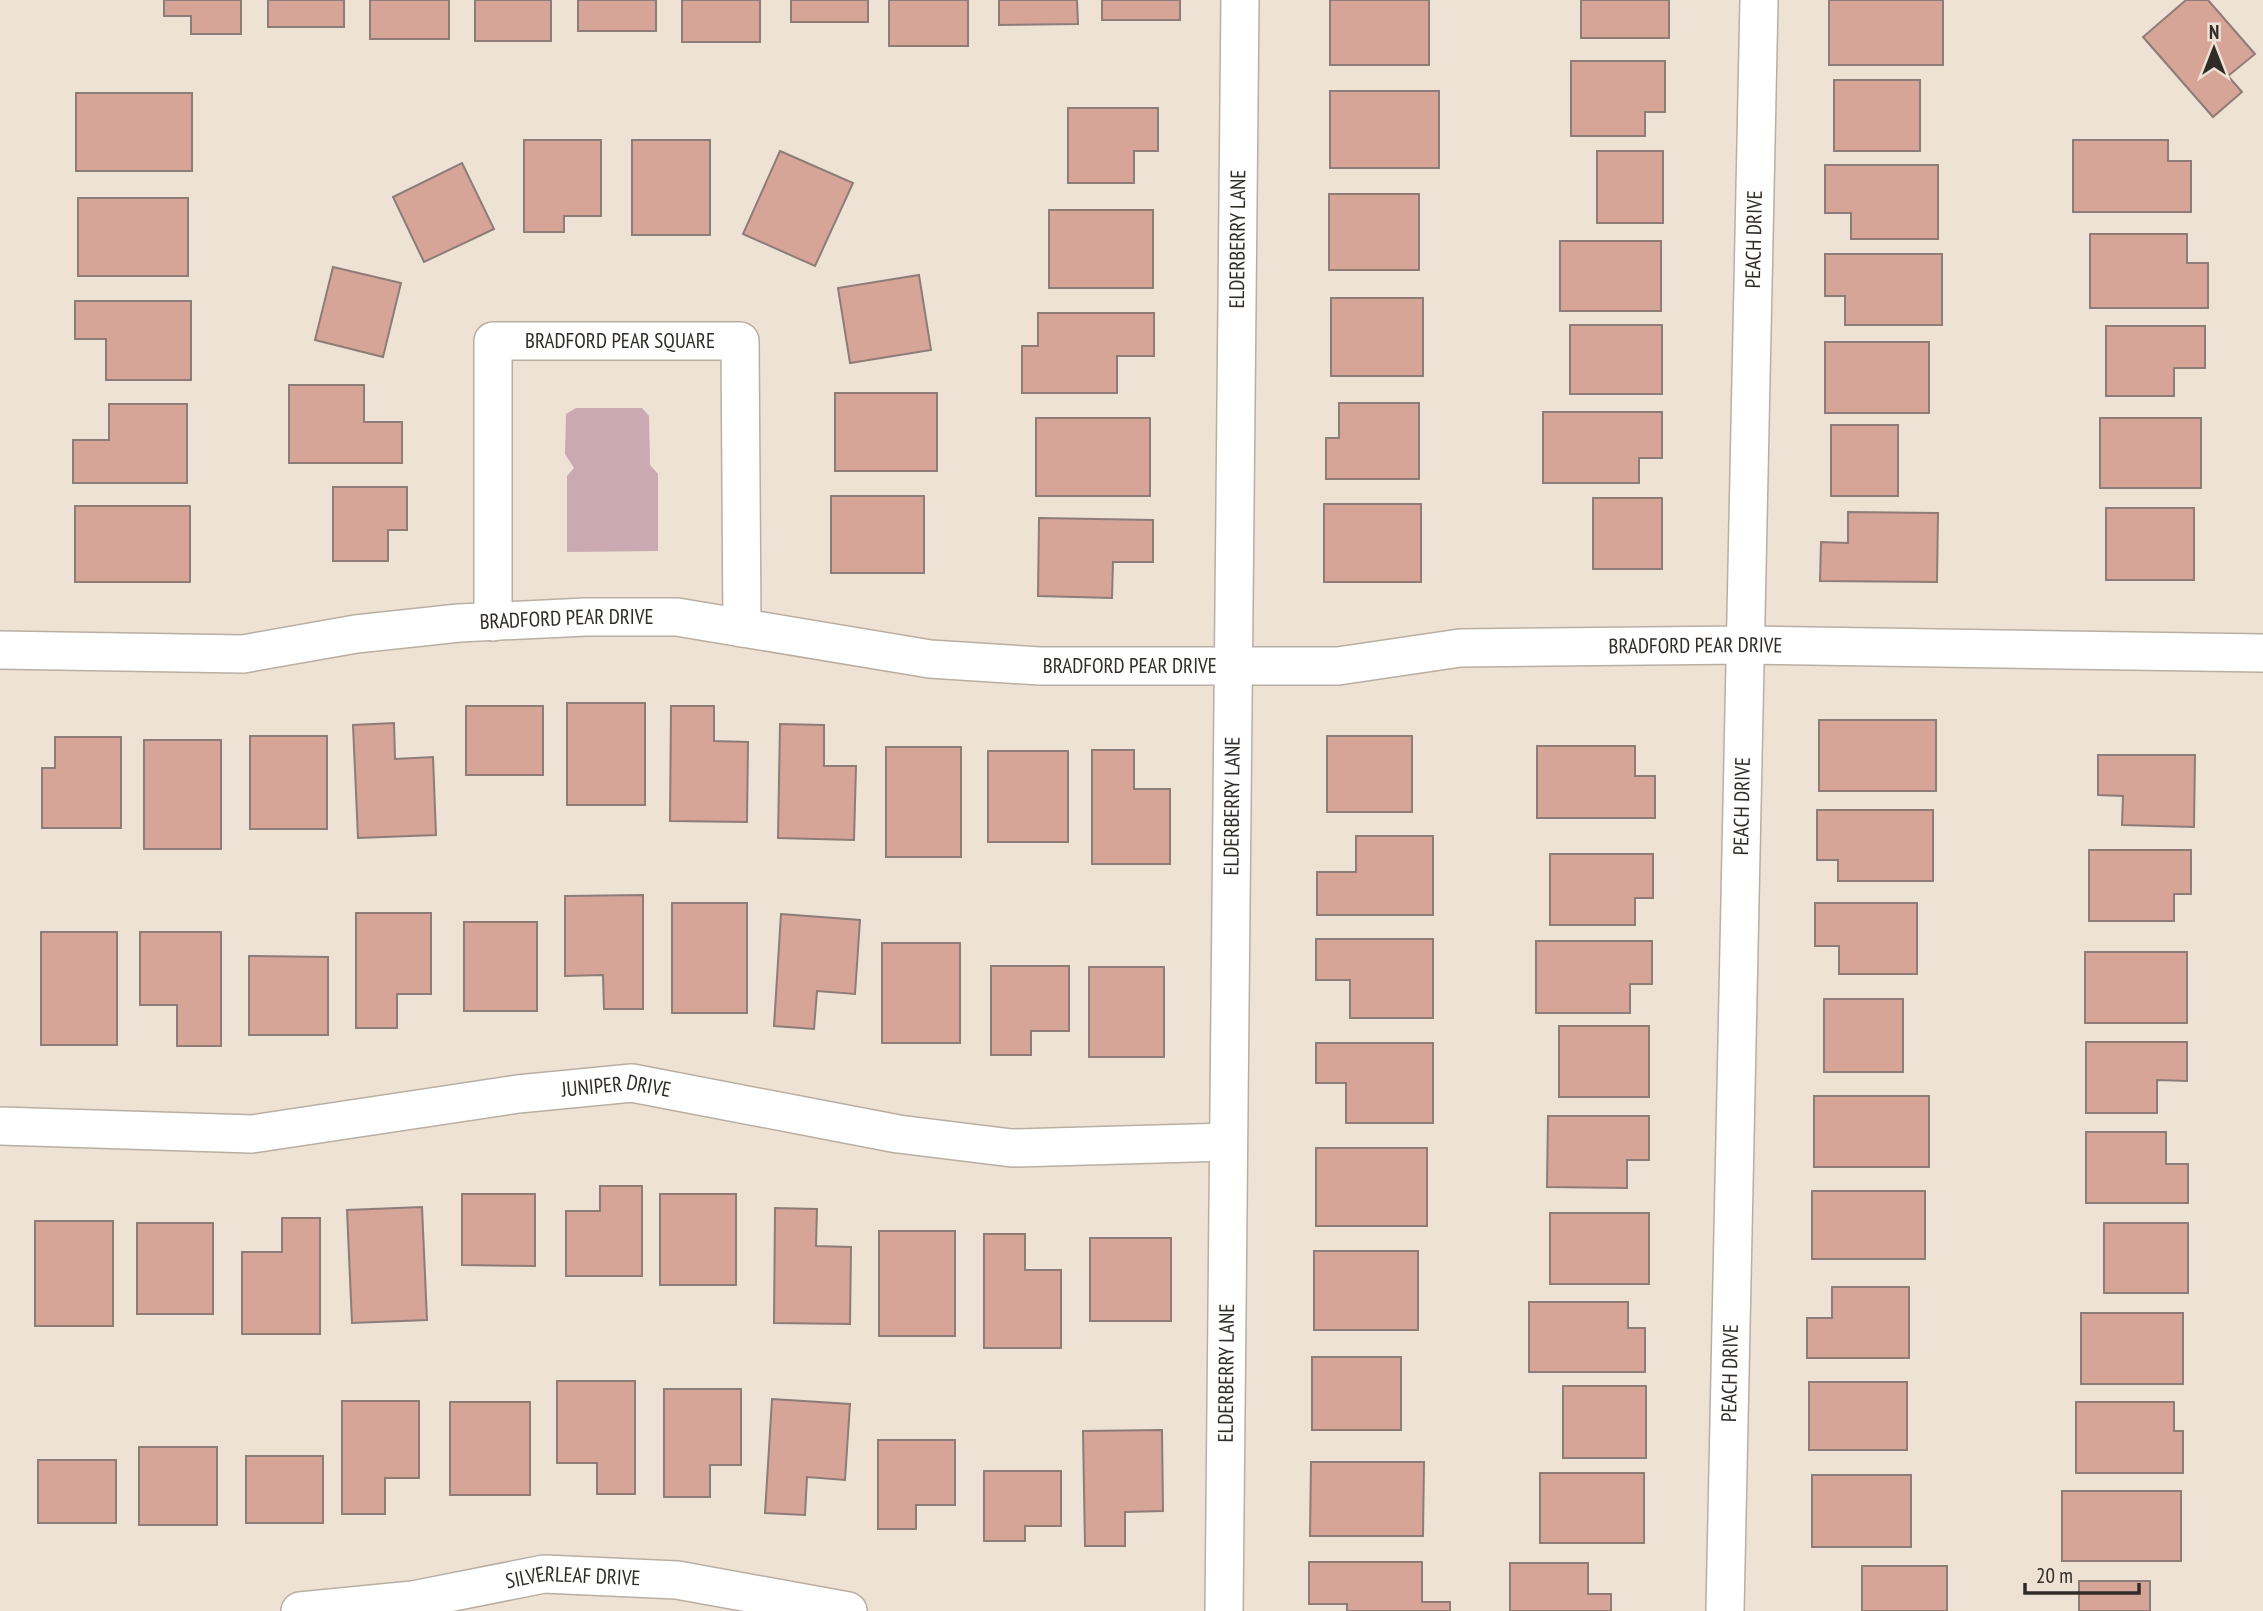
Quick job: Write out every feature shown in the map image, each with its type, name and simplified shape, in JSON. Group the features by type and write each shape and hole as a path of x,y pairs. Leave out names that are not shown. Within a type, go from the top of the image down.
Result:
{"street":[{"name":"ELDERBERRY LANE","path":"1224,1611 1240,0"},
{"name":"PEACH DRIVE","path":"1725,1611 1759,0"},
{"name":"BRADFORD PEAR SQUARE","path":"493,622 493,341 740,341 742,628"},
{"name":"BRADFORD PEAR DRIVE","path":"0,650 243,654 356,634 459,623 586,617 677,617 929,659 1040,666 1338,666 1460,648 1745,645 2263,653"},
{"name":"JUNIPER DRIVE","path":"0,1126 252,1134 518,1094 632,1083 898,1134 1012,1148 1228,1142"},
{"name":"SILVERLEAF DRIVE","path":"300,1611 414,1600 544,1574 677,1580 848,1611"}],"shaded area":[{"path":"576,408 642,408 649,416 650,465 658,474 658,551 567,552 567,476 574,468 565,454 566,414"}],"building":[{"path":"164,0 241,0 241,34 191,34 191,16 164,16"},
{"path":"268,0 344,0 344,27 268,27"},
{"path":"370,0 449,0 449,39 370,39"},
{"path":"475,0 551,0 551,41 475,41"},
{"path":"578,0 656,0 656,31 578,31"},
{"path":"682,0 760,0 760,42 682,42"},
{"path":"791,0 868,0 868,22 791,22"},
{"path":"889,0 968,0 968,46 889,46"},
{"path":"999,0 1077,0 1078,24 999,25"},
{"path":"1102,0 1180,0 1180,20 1102,20"},
{"path":"1330,0 1429,0 1429,65 1330,65"},
{"path":"1581,0 1669,0 1669,38 1581,38"},
{"path":"1829,0 1943,0 1943,65 1829,65"},
{"path":"2186,0 2208,0 2255,54 2228,76 2242,92 2213,117 2143,37"},
{"path":"1571,61 1665,61 1665,112 1645,112 1645,136 1571,136"},
{"path":"1834,80 1920,80 1920,151 1834,151"},
{"path":"1330,91 1439,91 1439,168 1330,168"},
{"path":"76,93 192,93 192,171 76,171"},
{"path":"1068,108 1158,108 1158,151 1134,151 1134,183 1068,183"},
{"path":"524,140 601,140 601,216 564,216 564,232 524,232"},
{"path":"632,140 710,140 710,235 632,235"},
{"path":"2073,140 2168,140 2168,161 2191,161 2191,212 2073,212"},
{"path":"780,151 853,183 815,266 743,234"},
{"path":"1597,151 1663,151 1663,223 1597,223"},
{"path":"462,163 494,229 424,262 393,197"},
{"path":"1825,165 1938,165 1938,239 1851,239 1851,213 1825,213"},
{"path":"1329,194 1419,194 1419,270 1329,270"},
{"path":"78,198 188,198 188,276 78,276"},
{"path":"1049,210 1153,210 1153,288 1049,288"},
{"path":"2090,234 2187,234 2187,263 2208,263 2208,308 2090,308"},
{"path":"1560,241 1661,241 1661,311 1560,311"},
{"path":"1825,254 1942,254 1942,325 1845,325 1845,296 1825,296"},
{"path":"333,267 401,283 383,357 315,340"},
{"path":"919,275 931,350 850,363 838,288"},
{"path":"1331,298 1423,298 1423,376 1331,376"},
{"path":"75,301 191,301 191,380 106,380 106,339 75,339"},
{"path":"1038,313 1154,313 1154,356 1117,356 1117,393 1022,393 1022,346 1038,346"},
{"path":"1570,325 1662,325 1662,394 1570,394"},
{"path":"2106,326 2205,326 2205,368 2174,368 2174,396 2106,396"},
{"path":"1825,342 1929,342 1929,413 1825,413"},
{"path":"289,385 364,385 364,422 402,422 402,463 289,463"},
{"path":"835,393 937,393 937,471 835,471"},
{"path":"1339,403 1419,403 1419,479 1326,479 1326,438 1339,438"},
{"path":"109,404 187,404 187,483 73,483 73,440 109,440"},
{"path":"1543,412 1662,412 1662,458 1639,458 1639,483 1543,483"},
{"path":"1036,418 1150,418 1150,496 1036,496"},
{"path":"2100,418 2201,418 2201,488 2100,488"},
{"path":"1831,425 1898,425 1898,496 1831,496"},
{"path":"333,487 407,487 407,530 388,530 388,561 333,561"},
{"path":"831,496 924,496 924,573 831,573"},
{"path":"1593,498 1662,498 1662,569 1593,569"},
{"path":"1324,504 1421,504 1421,582 1324,582"},
{"path":"75,506 190,506 190,582 75,582"},
{"path":"2106,508 2194,508 2194,580 2106,580"},
{"path":"1848,512 1938,513 1937,582 1820,581 1821,542 1848,543"},
{"path":"1039,518 1153,520 1153,562 1113,562 1112,598 1038,596"},
{"path":"567,703 645,703 645,805 567,805"},
{"path":"466,706 543,706 543,775 466,775"},
{"path":"671,706 714,706 714,741 748,742 747,822 670,821"},
{"path":"1819,720 1936,720 1936,791 1819,791"},
{"path":"394,723 395,759 433,757 436,835 358,838 353,725"},
{"path":"780,724 824,725 824,766 856,766 854,840 778,838"},
{"path":"250,736 327,736 327,829 250,829"},
{"path":"1327,736 1412,736 1412,812 1327,812"},
{"path":"55,737 121,737 121,828 42,828 42,768 55,768"},
{"path":"144,740 221,740 221,849 144,849"},
{"path":"1537,746 1635,746 1635,776 1655,776 1655,818 1537,818"},
{"path":"886,747 961,747 961,857 886,857"},
{"path":"1092,750 1134,750 1134,789 1170,789 1170,864 1092,864"},
{"path":"988,751 1068,751 1068,842 988,842"},
{"path":"2098,755 2195,755 2194,827 2122,825 2123,796 2098,795"},
{"path":"1817,810 1933,810 1933,881 1838,881 1838,860 1817,860"},
{"path":"1356,836 1433,836 1433,915 1317,915 1317,872 1356,872"},
{"path":"2089,850 2191,850 2191,894 2174,894 2174,921 2089,921"},
{"path":"1550,854 1653,854 1653,898 1635,898 1635,925 1550,925"},
{"path":"643,895 643,1009 604,1009 603,975 565,976 565,896"},
{"path":"672,903 747,903 747,1013 672,1013"},
{"path":"1815,903 1917,903 1917,974 1839,974 1839,946 1815,946"},
{"path":"356,913 431,913 431,994 397,994 397,1028 356,1028"},
{"path":"781,914 860,920 855,994 817,991 814,1029 774,1026"},
{"path":"464,922 537,922 537,1011 464,1011"},
{"path":"41,932 117,932 117,1045 41,1045"},
{"path":"140,932 221,932 221,1046 177,1046 177,1005 140,1005"},
{"path":"1316,939 1433,939 1433,1018 1350,1018 1350,980 1316,980"},
{"path":"1536,941 1652,941 1652,984 1630,984 1630,1013 1536,1013"},
{"path":"882,943 960,943 960,1043 882,1043"},
{"path":"2085,952 2187,952 2187,1023 2085,1023"},
{"path":"249,956 328,957 328,1035 249,1035"},
{"path":"991,966 1069,966 1069,1031 1031,1031 1031,1055 991,1055"},
{"path":"1089,967 1164,967 1164,1057 1089,1057"},
{"path":"1824,999 1903,999 1903,1072 1824,1072"},
{"path":"1559,1026 1649,1026 1649,1097 1559,1097"},
{"path":"2086,1042 2187,1042 2187,1081 2157,1080 2157,1113 2086,1113"},
{"path":"1316,1043 1433,1043 1433,1123 1346,1123 1346,1083 1316,1083"},
{"path":"1814,1096 1929,1096 1929,1167 1814,1167"},
{"path":"1548,1116 1649,1116 1649,1160 1627,1160 1627,1188 1547,1187"},
{"path":"2086,1132 2166,1132 2166,1164 2188,1164 2188,1203 2086,1203"},
{"path":"1316,1148 1427,1148 1427,1226 1316,1226"},
{"path":"600,1186 642,1186 642,1276 566,1276 566,1211 600,1211"},
{"path":"1812,1191 1925,1191 1925,1259 1812,1259"},
{"path":"462,1194 535,1194 535,1266 462,1265"},
{"path":"660,1194 736,1194 736,1285 660,1285"},
{"path":"422,1207 427,1320 352,1323 347,1210"},
{"path":"775,1208 817,1209 816,1246 851,1247 850,1324 774,1323"},
{"path":"1550,1213 1649,1213 1649,1284 1550,1284"},
{"path":"282,1218 320,1218 320,1334 242,1334 242,1252 282,1252"},
{"path":"35,1221 113,1221 113,1326 35,1326"},
{"path":"137,1223 213,1223 213,1314 137,1314"},
{"path":"2104,1223 2188,1223 2188,1293 2104,1293"},
{"path":"879,1231 955,1231 955,1336 879,1336"},
{"path":"984,1234 1025,1234 1025,1270 1061,1270 1061,1348 984,1348"},
{"path":"1090,1238 1171,1238 1171,1321 1090,1321"},
{"path":"1314,1251 1418,1251 1418,1330 1314,1330"},
{"path":"1832,1287 1909,1287 1909,1358 1807,1358 1807,1318 1832,1318"},
{"path":"1529,1302 1628,1302 1628,1328 1645,1328 1645,1372 1529,1372"},
{"path":"2081,1313 2183,1313 2183,1384 2081,1384"},
{"path":"1312,1357 1401,1357 1401,1430 1312,1430"},
{"path":"557,1381 635,1381 635,1494 597,1494 597,1463 557,1463"},
{"path":"1809,1382 1907,1382 1907,1450 1809,1450"},
{"path":"1563,1386 1646,1386 1646,1458 1563,1458"},
{"path":"664,1389 741,1389 741,1465 710,1465 710,1497 664,1497"},
{"path":"772,1399 850,1404 845,1480 807,1477 805,1515 765,1513"},
{"path":"342,1401 419,1401 419,1478 385,1478 385,1514 342,1514"},
{"path":"450,1402 530,1402 530,1495 450,1495"},
{"path":"2076,1402 2174,1402 2174,1431 2183,1431 2183,1473 2076,1473"},
{"path":"1162,1430 1163,1511 1125,1512 1125,1546 1085,1546 1083,1431"},
{"path":"878,1440 955,1440 955,1505 916,1505 916,1529 878,1529"},
{"path":"139,1447 217,1447 217,1525 139,1525"},
{"path":"246,1456 323,1456 323,1523 246,1523"},
{"path":"38,1460 116,1460 116,1523 38,1523"},
{"path":"1311,1462 1424,1462 1423,1536 1310,1536"},
{"path":"984,1471 1061,1471 1061,1526 1025,1526 1025,1541 984,1541"},
{"path":"1540,1473 1644,1473 1644,1543 1540,1543"},
{"path":"1812,1475 1911,1475 1911,1547 1812,1547"},
{"path":"2062,1491 2181,1491 2181,1561 2062,1561"},
{"path":"1309,1562 1422,1562 1422,1602 1450,1602 1450,1611 1347,1611 1347,1604 1309,1604"},
{"path":"1510,1563 1588,1563 1588,1594 1611,1594 1611,1611 1510,1611"},
{"path":"1862,1566 1947,1566 1947,1611 1862,1611"},
{"path":"2079,1581 2150,1581 2150,1611 2079,1611"}]}
